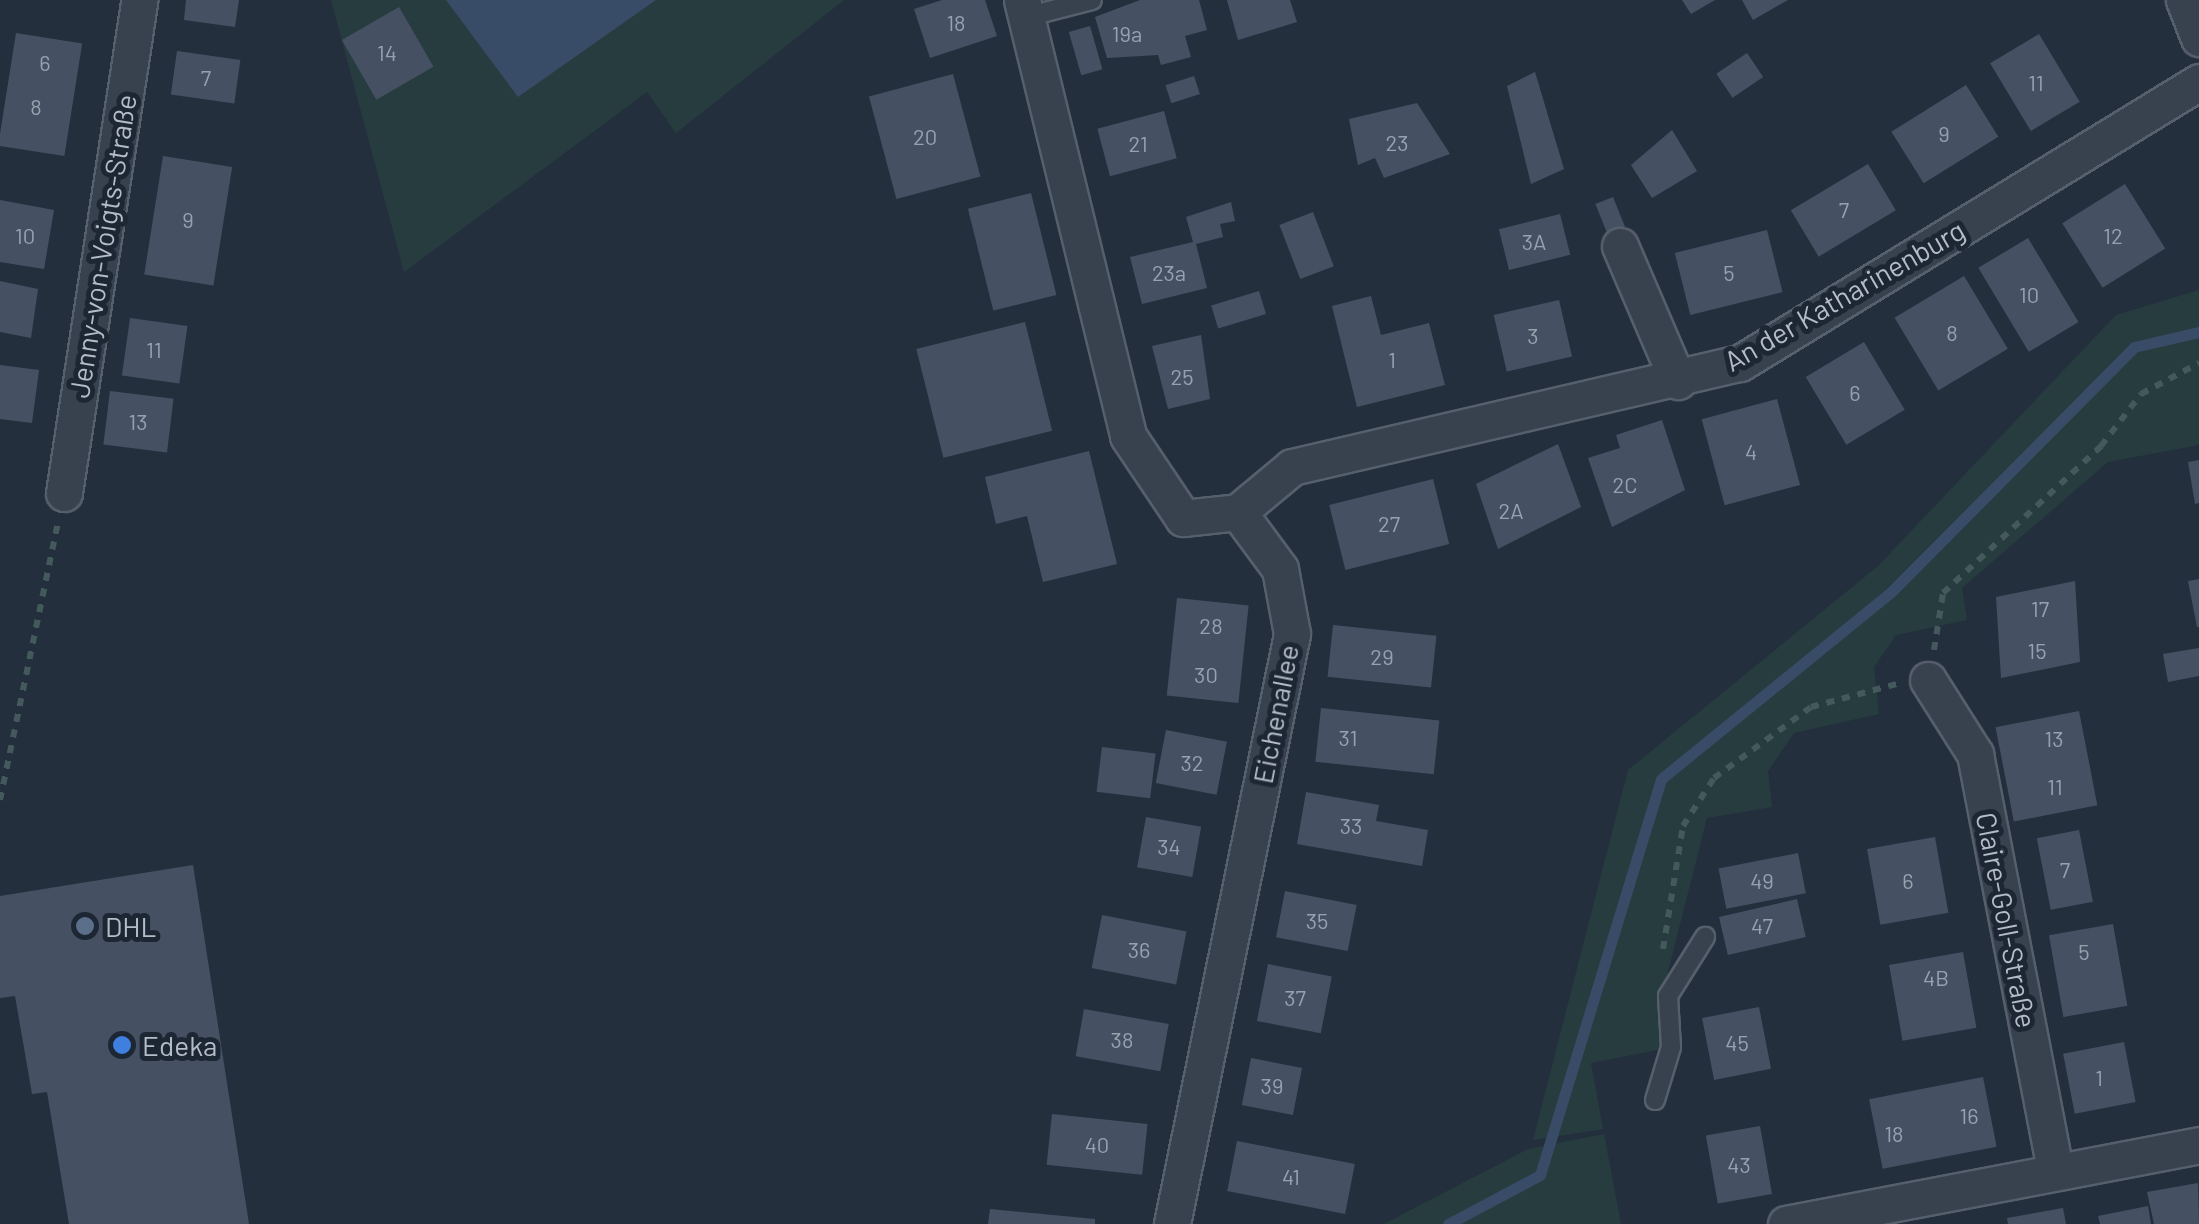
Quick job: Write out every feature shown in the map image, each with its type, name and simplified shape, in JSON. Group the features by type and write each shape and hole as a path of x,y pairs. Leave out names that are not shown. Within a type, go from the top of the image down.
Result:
{"street":[{"name":"Jenny-von-Voigts-Straße","path":"64,492 139,0"},
{"path":"2184,0 2199,38"},
{"path":"1024,8 1128,436 1183,518 1238,512"},
{"name":"An der Katharinenburg","path":"1238,512 1292,467 1678,381 1740,362 2199,82"},
{"path":"1620,246 1678,381"},
{"name":"Eichenallee","path":"1172,1224 1292,634 1280,569 1238,512"},
{"name":"Claire-Goll-Straße","path":"1928,680 1975,754 2055,1171"},
{"path":"1786,1224 2199,1145"}],"lane":[{"path":"1024,8 1092,0"},
{"path":"1654,1100 1671,1047 1668,996 1704,937"}],"path":[{"path":"1661,960 1683,826 1714,778 1811,706 1928,680 1944,593 2102,446 2141,394 2199,363"},
{"path":"0,800 64,492"}],"green space":[{"path":"331,0 844,0 676,133 647,92 404,272"},
{"path":"2199,290 2199,445 2108,462 1962,588 1967,620 1896,635 1874,667 1879,714 1794,733 1768,771 1772,807 1707,818 1662,995 1662,1049 1591,1063 1603,1129 1533,1140 1628,770 1878,566 2116,315"},
{"path":"1604,1134 1621,1224 1384,1224 1528,1149"}],"water":[{"path":"446,0 656,0 518,97"}],"building":[{"path":"186,0 239,0 235,27 184,20"},
{"path":"942,0 985,0 997,36 930,58 914,9"},
{"path":"1140,0 1199,0 1207,30 1185,36 1191,57 1161,65 1158,55 1107,58 1095,17"},
{"path":"1227,0 1290,0 1297,22 1238,40"},
{"path":"1682,0 1715,0 1691,14"},
{"path":"1742,0 1788,0 1753,20"},
{"path":"399,7 434,67 376,100 342,40"},
{"path":"1090,26 1102,69 1081,75 1069,32"},
{"path":"16,33 82,43 64,156 0,146"},
{"path":"2039,34 2080,102 2031,131 1990,63"},
{"path":"177,51 240,60 234,103 171,95"},
{"path":"1747,53 1763,77 1733,98 1716,74"},
{"path":"1535,72 1564,169 1531,184 1507,86"},
{"path":"953,74 980,176 896,199 869,97"},
{"path":"1194,76 1200,94 1171,103 1165,85"},
{"path":"1966,85 1998,137 1924,183 1891,132"},
{"path":"1417,103 1450,154 1384,178 1375,158 1358,165 1349,119"},
{"path":"1164,111 1177,158 1110,176 1097,129"},
{"path":"1672,130 1697,171 1652,198 1631,165"},
{"path":"163,156 232,167 213,285 144,275"},
{"path":"1868,164 1896,210 1819,257 1791,210"},
{"path":"2125,184 2165,248 2103,288 2062,223"},
{"path":"1031,193 1056,295 993,311 968,209"},
{"path":"1613,197 1625,227 1607,234 1595,204"},
{"path":"0,200 54,210 44,269 0,262"},
{"path":"1231,202 1235,221 1220,224 1223,237 1196,244 1207,288 1142,304 1130,257 1193,242 1186,217"},
{"path":"1313,212 1334,266 1300,279 1279,225"},
{"path":"1560,214 1570,255 1509,270 1499,229"},
{"path":"1767,230 1782,292 1690,315 1675,253"},
{"path":"2028,238 2078,322 2029,352 1978,268"},
{"path":"1964,276 2008,349 1938,391 1895,318"},
{"path":"0,281 38,289 31,338 0,332"},
{"path":"1259,291 1266,314 1218,329 1211,306"},
{"path":"1371,296 1381,335 1429,323 1445,385 1357,407 1332,306"},
{"path":"1559,300 1572,357 1507,372 1494,315"},
{"path":"130,318 187,326 179,384 122,375"},
{"path":"1025,322 1052,431 943,458 916,349"},
{"path":"1201,335 1210,399 1168,409 1152,346"},
{"path":"1864,342 1905,410 1846,445 1806,377"},
{"path":"0,365 39,370 32,423 0,419"},
{"path":"110,391 174,399 167,452 103,445"},
{"path":"1777,399 1800,485 1725,505 1702,419"},
{"path":"1662,420 1685,490 1612,527 1588,458 1620,448 1616,435"},
{"path":"1558,444 1581,507 1498,549 1476,484"},
{"path":"1089,451 1117,564 1043,582 1027,516 996,524 985,477"},
{"path":"2199,460 2199,503 2195,504 2188,462"},
{"path":"1433,479 1449,544 1345,570 1329,505"},
{"path":"2199,579 2199,627 2197,627 2188,581"},
{"path":"2075,581 2080,662 2001,678 1996,597"},
{"path":"1177,598 1249,606 1238,703 1167,695"},
{"path":"1333,625 1436,636 1431,688 1328,677"},
{"path":"2199,648 2199,676 2168,682 2163,654"},
{"path":"1321,708 1439,720 1434,774 1315,762"},
{"path":"2079,711 2097,805 2014,821 1996,727"},
{"path":"1166,730 1227,742 1217,795 1156,783"},
{"path":"1102,747 1156,754 1150,798 1097,792"},
{"path":"1306,792 1379,805 1376,821 1428,830 1422,866 1297,844"},
{"path":"1146,817 1201,827 1192,877 1137,867"},
{"path":"2079,830 2093,902 2051,910 2037,838"},
{"path":"1935,837 1948,913 1880,925 1867,849"},
{"path":"1798,853 1806,893 1726,909 1718,868"},
{"name":"Edeka","path":"193,865 249,1224 69,1224 47,1092 32,1094 15,996 0,998 0,896"},
{"path":"1285,891 1357,905 1348,951 1276,937"},
{"path":"1797,899 1806,937 1728,955 1719,917"},
{"path":"1102,915 1186,931 1176,984 1092,968"},
{"path":"2113,924 2127,1006 2063,1017 2049,935"},
{"path":"1963,952 1976,1028 1903,1041 1889,965"},
{"path":"1268,964 1332,976 1321,1033 1257,1021"},
{"path":"1759,1007 1771,1069 1714,1080 1702,1018"},
{"path":"1084,1009 1169,1024 1160,1071 1076,1056"},
{"path":"2124,1042 2136,1102 2075,1114 2063,1054"},
{"path":"1251,1058 1302,1068 1293,1115 1242,1105"},
{"path":"1983,1077 1997,1147 1883,1169 1869,1099"},
{"path":"1052,1114 1147,1124 1142,1175 1047,1165"},
{"path":"1760,1126 1772,1194 1718,1204 1706,1136"},
{"path":"1237,1141 1355,1164 1345,1214 1227,1191"},
{"path":"2198,1183 2199,1224 2154,1224 2147,1192"},
{"path":"2148,1206 2151,1224 2100,1224 2098,1216"},
{"path":"2063,1208 2066,1224 2008,1224 2007,1218"},
{"path":"990,1209 1095,1219 1095,1224 988,1224"}],"waterway":[{"path":"1448,1224 1540,1175 1661,779 1892,591 2134,347 2199,332"}],"place":[{"name":"DHL","path":"85,926"},
{"name":"Edeka","path":"122,1045"}]}
